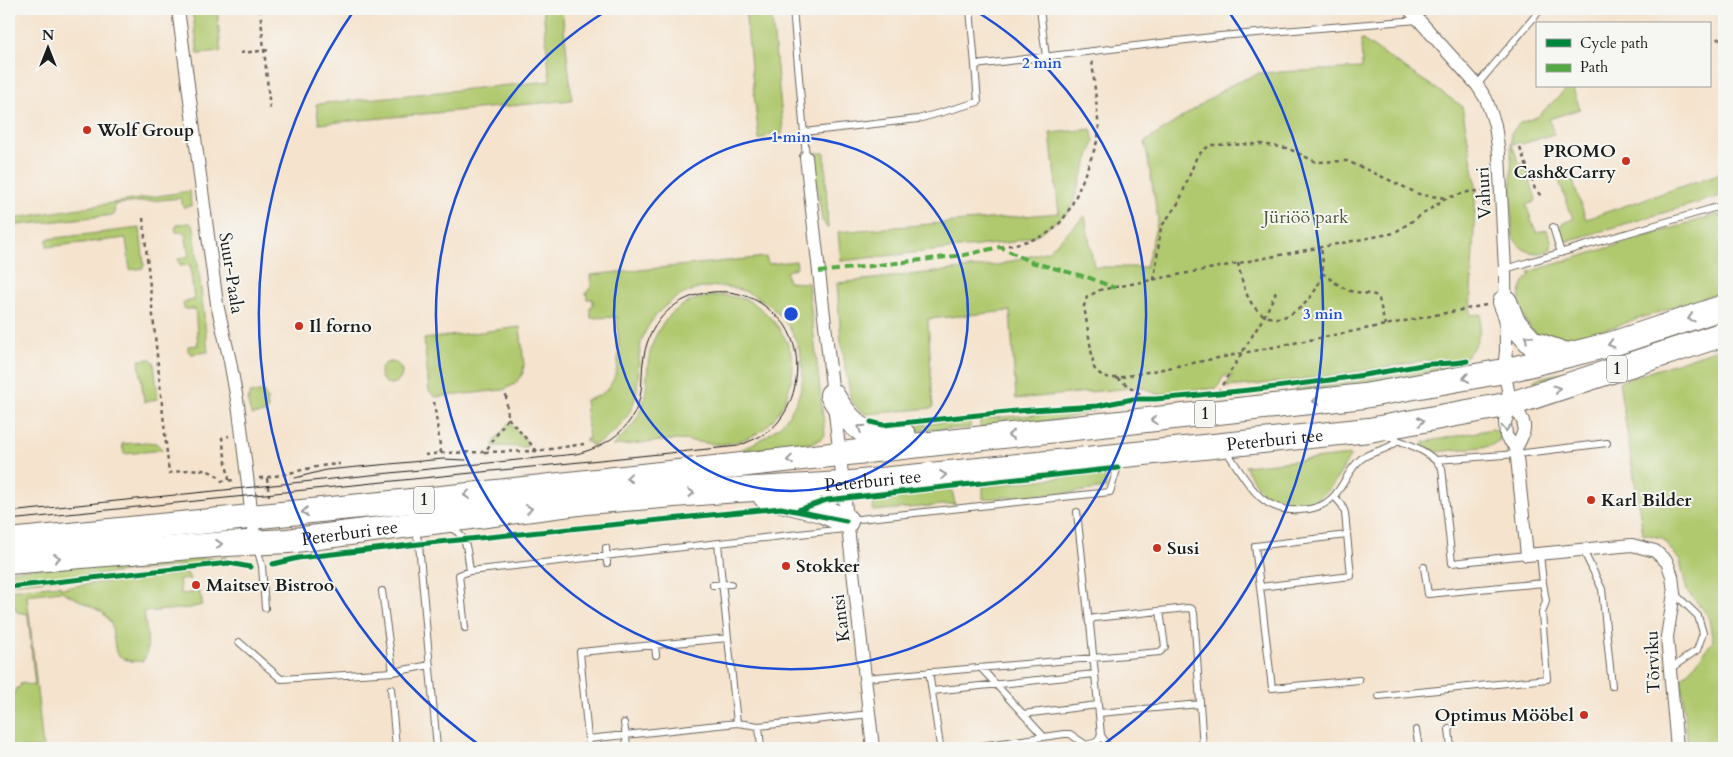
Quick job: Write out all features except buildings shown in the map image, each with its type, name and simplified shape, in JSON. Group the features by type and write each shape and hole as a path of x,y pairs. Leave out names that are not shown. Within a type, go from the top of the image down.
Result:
{"highway":[{"path":"1495,303 1532,343 1567,355"},
{"name":"Peterburi tee","path":"9,542 261,509 451,497 1364,396 1504,371 1612,344 1724,307"},
{"name":"Peterburi tee","path":"9,562 288,541 586,502 842,484 1121,457 1369,430 1510,404 1724,334"},
{"path":"832,395 849,420 878,437 918,436 978,439"},
{"path":"736,490 821,510 847,524"}],"street":[{"name":"Suur-Paala","path":"178,9 216,304 230,362 242,434 261,509 255,542"},
{"name":"Vahuri","path":"1409,9 1477,85 1486,99 1495,125 1499,154 1505,269 1495,303 1506,350 1504,371 1510,404"},
{"name":"Kantsi","path":"806,157 873,748"},
{"path":"1510,404 1505,422 1506,436 1516,451 1534,555 1583,550"},
{"path":"1510,404 1523,418 1524,434 1516,451"},
{"name":"Tõrviku","path":"1583,550 1632,545 1655,551 1667,562 1672,576 1674,593 1667,637 1677,748"}],"lane":[{"path":"793,9 806,157"},
{"path":"804,132 918,120 978,102 970,9"},
{"path":"1040,9 1046,57"},
{"path":"1477,85 1541,9"},
{"path":"975,65 1220,36 1418,20"},
{"path":"9,178 12,208 9,211"},
{"path":"1505,269 1724,206"},
{"path":"1553,227 1561,253"},
{"path":"1369,430 1418,448 1436,460 1442,468 1452,563 1534,555 1543,583 1546,601 1542,613 1548,679 1379,696"},
{"path":"1223,446 1255,493 1274,507 1296,511 1317,507 1334,496 1351,470 1362,458 1385,450 1398,440"},
{"path":"1436,460 1516,451 1607,444"},
{"path":"465,628 459,575 470,571 607,559 847,524 1110,492 1121,457"},
{"path":"1260,587 1351,576 1345,513 1342,505 1334,496"},
{"path":"1077,512 1101,735 1109,748"},
{"path":"437,748 419,544 414,524 453,528 466,540 470,571"},
{"path":"1347,535 1255,546 1272,688 1359,680"},
{"path":"255,542 262,566 265,608"},
{"path":"718,544 737,723"},
{"path":"606,548 607,559"},
{"path":"1583,550 1602,590 1612,686"},
{"path":"1424,567 1428,594 1543,583"},
{"path":"713,585 731,584"},
{"path":"382,591 393,672"},
{"path":"1669,669 1697,650 1703,633 1698,616 1674,593"},
{"path":"1090,624 1094,618 1192,609 1194,613 1203,748"},
{"path":"865,678 1163,650 1165,647 1160,611"},
{"path":"589,748 580,652 728,638"},
{"path":"239,642 281,679 393,672 430,665"},
{"path":"655,645 656,655"},
{"path":"981,668 1044,737"},
{"path":"930,672 940,746 942,748"},
{"path":"932,692 1095,674"},
{"path":"391,689 396,748"},
{"path":"1099,714 1200,704"},
{"path":"1023,714 1098,705"},
{"path":"588,739 737,723 759,726 870,714"},
{"path":"624,723 627,745"},
{"path":"759,726 761,748"},
{"path":"1449,728 1451,748"},
{"path":"1416,730 1419,748"},
{"path":"966,748 1070,734 1086,745 1097,742 1101,735"}],"path":[{"path":"260,9 270,109"},
{"path":"1710,42 1724,37"},
{"path":"240,53 270,50"},
{"path":"1000,247 1038,238 1050,232 1062,222 1070,210 1100,130 1091,51"},
{"path":"1154,280 1161,227 1179,202 1197,156 1210,145 1261,144 1287,148 1316,162 1347,161 1421,195 1447,198"},
{"path":"1520,148 1535,189 1544,198"},
{"path":"1495,303 1117,378 1108,378 1099,374 1094,368 1084,306 1087,297 1100,290 1394,233 1447,198 1468,192 1501,189"},
{"path":"143,218 169,473 200,469 219,477 222,482 237,480"},
{"path":"1238,263 1245,289 1252,305 1265,315 1284,318 1305,304 1316,289 1322,273 1321,247"},
{"path":"1322,273 1350,291 1375,295 1379,300 1385,325"},
{"path":"1218,393 1265,315 1276,292"},
{"path":"1117,378 1146,398"},
{"path":"1209,394 1228,392"},
{"path":"506,395 508,418 537,451"},
{"path":"1140,399 1155,399"},
{"path":"434,402 441,453"},
{"path":"485,452 508,418"},
{"path":"229,480 222,438 242,434"},
{"path":"425,455 537,451 584,444"},
{"path":"258,478 280,476 322,465 340,464"},
{"path":"261,509 267,478"}],"green space":[{"path":"192,9 217,9 221,52 198,54"},
{"path":"543,9 562,9 572,100 319,124 316,104 550,81"},
{"path":"745,9 771,9 783,128 782,134 771,134 759,140"},
{"name":"Jüriöö park","path":"1361,39 1462,106 1476,185 1470,315 1481,314 1478,338 1472,349 1463,358 1454,361 1422,361 1299,380 1225,387 1232,375 1224,376 1217,388 1159,395 1141,387 1016,399 1010,311 928,319 933,408 865,414 851,400 841,341 837,283 998,265 1048,251 1085,216 1094,267 1146,267 1158,219 1145,142 1229,86 1259,73 1362,68"},
{"path":"1568,88 1573,88 1580,109 1549,119 1554,134 1522,144 1520,142 1514,144 1511,140 1511,133 1520,123 1537,117"},
{"path":"1091,129 1094,142 1070,211 1038,234 1013,242 841,261 838,232 1059,213 1050,133"},
{"path":"1511,142 1518,161 1525,166 1536,199 1535,202 1526,205 1536,232 1547,230 1552,243 1550,250 1544,252 1533,253 1523,249 1512,235"},
{"path":"812,153 825,153 828,229 822,220"},
{"path":"1724,172 1724,195 1564,242 1560,229 1561,224 1573,219 1559,181 1571,176 1586,219"},
{"path":"190,191 191,206 183,207 181,198 115,204 114,215 9,226 9,219"},
{"path":"1716,215 1724,216 1724,291 1576,339 1558,341 1545,339 1534,332 1528,325 1521,308 1520,299 1524,282 1530,276 1529,272"},
{"path":"190,223 194,227 208,352 191,354 188,351 188,346 198,345 195,309 184,309 183,302 194,300 190,265 180,266 178,259 189,256 185,233 176,232 175,228 178,224"},
{"path":"140,228 143,268 130,270 126,238 47,247 47,239"},
{"path":"766,257 768,264 796,261 797,267 786,272 788,282 808,283 825,435 813,443 739,451 760,440 785,420 801,389 802,365 796,341 784,320 766,303 745,291 720,286 694,290 684,294 667,305 652,320 640,348 637,390 632,408 622,424 608,437 591,446 590,442 586,442 586,439 589,439 585,400 598,396 608,388 614,379 618,355 617,317 591,318 590,307 593,306 593,299 587,299 586,293 591,287 590,275"},
{"path":"724,295 747,300 764,311 778,327 789,346 792,356 792,375 785,400 777,415 765,428 756,434 731,443 715,444 677,440 612,446 631,427 642,407 651,348 660,328 673,312 691,301 704,297"},
{"path":"1724,318 1724,323 1606,363 1534,382 1536,379 1601,362 1669,336"},
{"path":"520,327 524,365 523,373 515,384 503,390 437,397 429,391 424,339"},
{"path":"1724,347 1724,748 1688,748 1681,679 1713,641 1708,615 1687,591 1680,561 1662,538 1643,534 1619,382"},
{"path":"151,359 154,362 158,399 144,402 139,360"},
{"path":"391,362 399,365 402,373 399,381 391,384 383,381 380,373 383,365"},
{"path":"1437,367 1454,368 1363,384 1296,391 1296,388 1348,382"},
{"path":"250,393 264,393 267,398 268,410 265,413 252,415 248,404 249,395"},
{"path":"1098,410 1059,420 980,428 980,419"},
{"path":"970,419 970,428 889,432 897,427"},
{"path":"509,422 527,442 528,445 526,447 492,445"},
{"path":"1492,429 1500,432 1500,440 1490,446 1437,452 1426,448 1422,444 1425,442"},
{"path":"156,443 163,450 124,454 122,444"},
{"path":"1351,455 1327,492 1307,504 1300,505 1287,504 1271,499 1260,489 1245,466"},
{"path":"1104,473 1106,488 1070,493 983,499 983,486"},
{"path":"952,490 955,504 873,511 874,498"},
{"path":"226,557 225,561 220,562 9,584 9,571 56,566"},
{"path":"187,573 190,579 179,580 181,594 199,592 202,605 190,608 144,612 148,644 143,661 128,660 116,653 111,623 102,612 61,591 27,595 43,748 14,748 9,744 9,707 16,688 19,688 21,683 35,686 28,614 17,612 9,595 9,590 60,585 61,588"}],"tram line":[{"path":"9,512 576,454 587,451 598,447 617,435 631,418 640,397 643,361 647,343 659,321 676,304 700,294 730,292 746,296 761,303 785,325 795,348 797,373 795,386 786,410 770,430 738,446 9,520"},
{"path":"295,478 326,470 443,459 466,460"}],"marked path":[{"path":"819,272 964,255 1000,247 1031,262 1090,278 1115,288"}],"cycle path":[{"path":"871,422 883,425 1016,411 1097,406 1133,399 1222,393 1355,376 1428,364 1467,361"},
{"path":"798,510 827,500 1118,468"},
{"path":"273,564 298,558 419,544 781,508 846,521"},
{"path":"9,587 229,563 250,567"}],"place":[{"name":"Wolf Group","path":"87,130"},
{"name":"PROMO Cash&Carry","path":"1626,161"},
{"name":"Il forno","path":"299,326"},
{"name":"Karl Bilder","path":"1591,500"},
{"name":"Susi","path":"1157,548"},
{"name":"Stokker","path":"786,566"},
{"name":"Maitsev Bistroo","path":"196,585"},
{"name":"Optimus Mööbel","path":"1584,715"}]}
